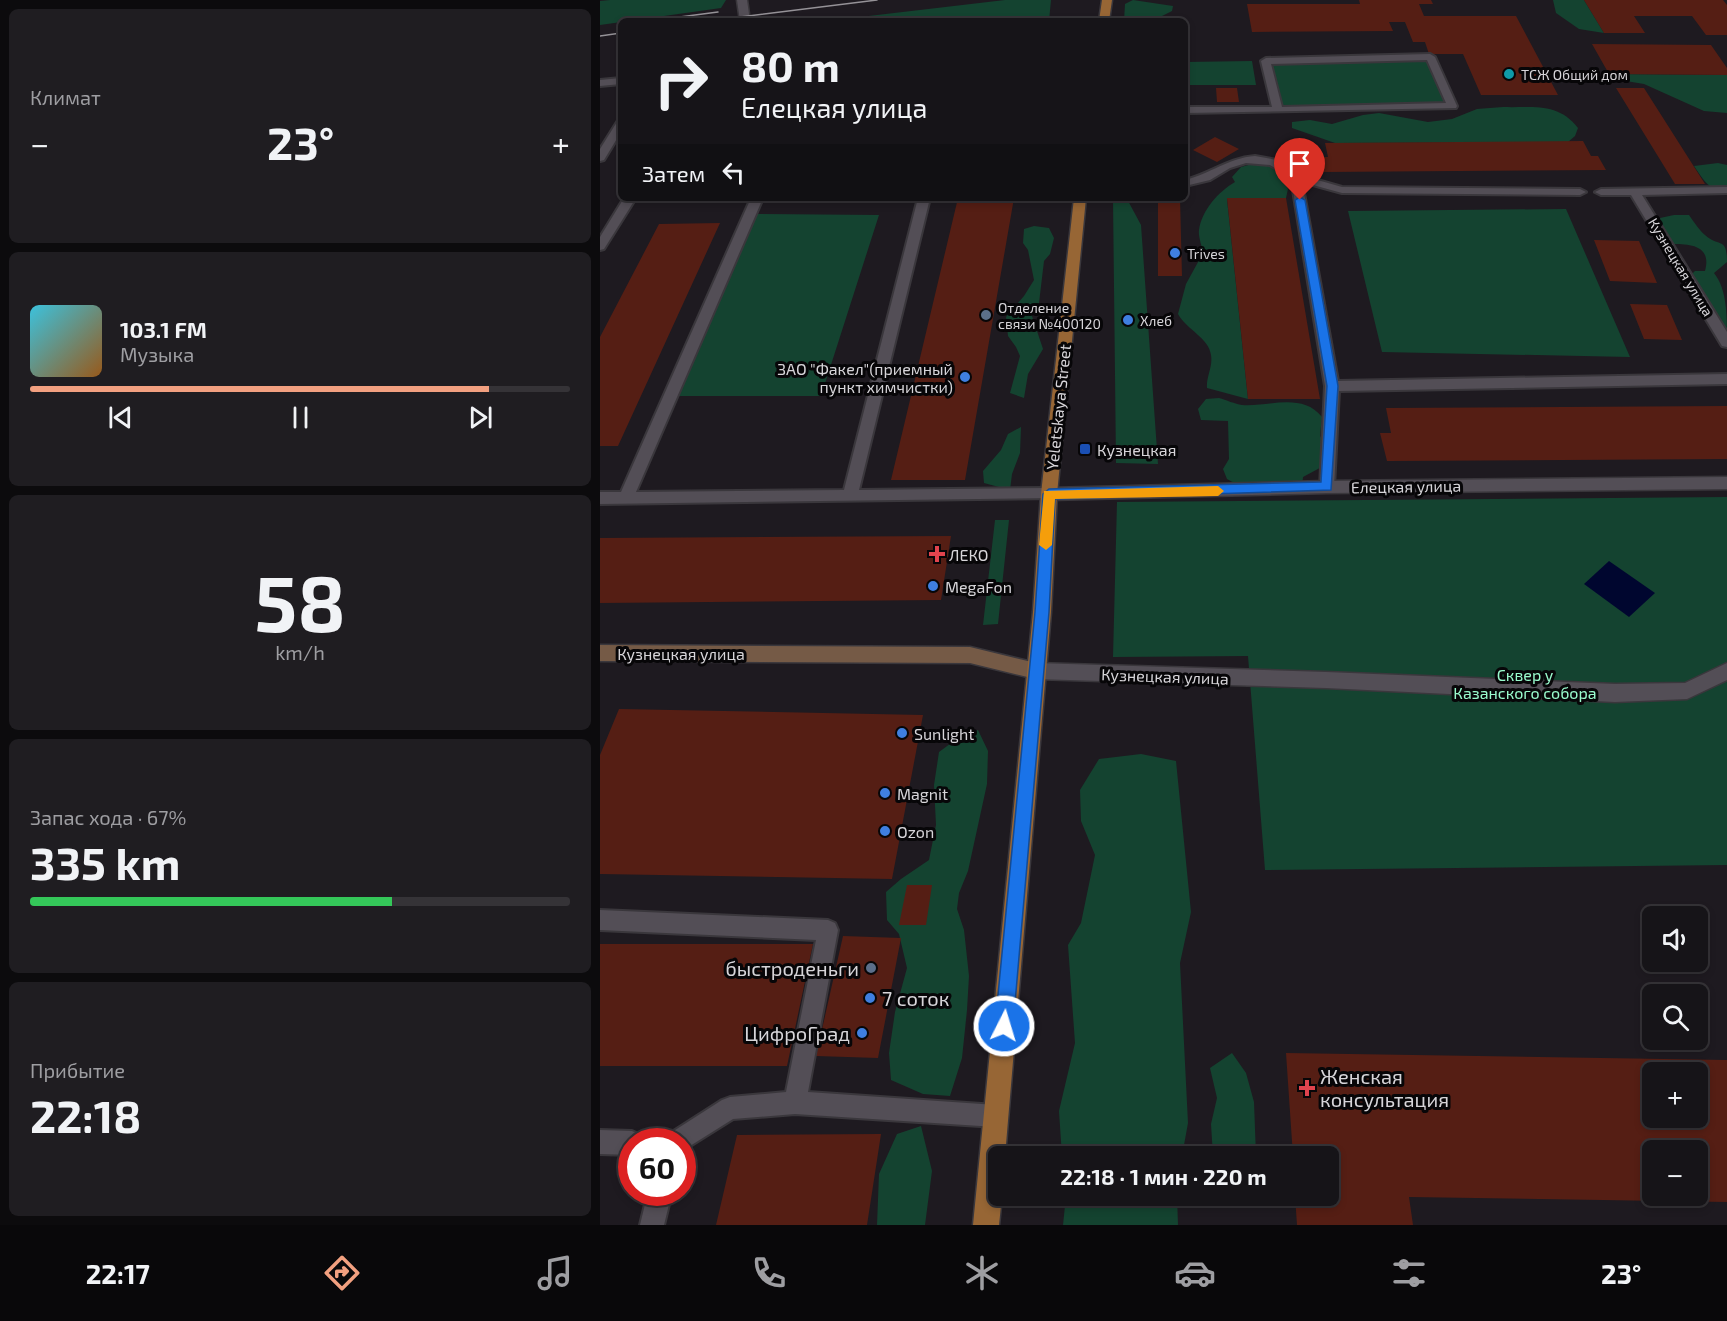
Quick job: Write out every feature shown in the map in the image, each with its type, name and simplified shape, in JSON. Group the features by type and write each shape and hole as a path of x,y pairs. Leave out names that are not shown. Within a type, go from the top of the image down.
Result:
{"main road":[{"path":"1104,18 1107,0"},
{"name":"Yeletskaya Street","path":"986,1225 1036,671 1049,494 1080,201"}],"street":[{"path":"742,0 745,18"},
{"name":"Елецкая улица","path":"1049,494 1327,487 1727,483"},
{"name":"Кузнецкая улица","path":"600,653 970,655 1036,671 1326,680 1615,693 1687,691 1727,671"}],"lane":[{"path":"1188,110 1278,110 1452,106 1430,57 1266,61 1278,110"},
{"path":"600,83 618,81"},
{"path":"600,158 618,129"},
{"path":"1188,182 1212,175 1225,166 1245,159 1270,161 1288,167 1296,177 1332,386 1327,487"},
{"path":"1296,177 1342,190 1580,192"},
{"name":"Кузнецкая улица","path":"1634,190 1727,343"},
{"path":"1601,192 1727,190"},
{"path":"600,246 628,201"},
{"path":"626,497 756,201"},
{"path":"850,495 923,201"},
{"path":"1332,386 1727,379"},
{"path":"600,498 1049,494"},
{"path":"600,920 828,930 795,1103"},
{"path":"696,1130 730,1108 795,1103 996,1116"},
{"path":"600,1142 618,1143"},
{"path":"652,1225 657,1206"}],"green space":[{"path":"726,0 721,8 650,18 618,18 618,22 600,25 600,1"},
{"path":"1005,0 1051,0 1049,18 852,18"},
{"path":"1133,0 1173,6 1172,11 1160,17 1162,18 1124,18 1125,4"},
{"path":"1553,0 1584,0 1604,33 1579,29 1556,13"},
{"path":"1426,60 1446,103 1283,107 1272,64"},
{"path":"1252,61 1256,85 1188,85 1188,62"},
{"path":"1609,74 1727,75 1727,113 1704,111 1644,84 1614,79"},
{"path":"1535,107 1553,110 1562,114 1578,128 1575,136 1568,142 1335,143 1292,128 1292,122 1310,120 1332,124 1379,113 1428,122 1452,119 1477,109"},
{"path":"1256,163 1275,166 1287,175 1285,184 1288,189 1286,198 1227,199 1248,399 1207,388 1211,359 1209,349 1178,314 1186,284 1203,253 1199,233 1207,209 1217,196 1235,182 1232,177 1241,167"},
{"path":"1718,163 1727,165 1727,192 1708,184 1694,166"},
{"path":"1113,201 1128,201 1141,225 1158,464 1116,463"},
{"path":"1566,209 1630,357 1382,352 1348,211"},
{"path":"755,214 879,215 821,396 672,396"},
{"path":"1689,215 1703,233 1724,245 1726,249 1727,262 1714,273 1724,295 1727,339 1712,323 1710,305 1691,275 1695,271 1705,271 1705,256 1698,248 1671,244 1661,226 1660,218"},
{"path":"1034,226 1049,228 1054,238 1050,254 1044,261 1039,303 1031,313 1043,349 1028,374 1024,398 1010,393 1020,356 1008,336 1006,317 1034,280 1028,250 1023,243 1024,229"},
{"path":"1219,398 1242,405 1285,402 1314,409 1322,417 1320,436 1327,448 1329,463 1303,477 1302,488 1238,485 1227,479 1223,469 1229,459 1228,421 1201,420 1198,409 1206,399"},
{"path":"1021,427 1020,453 1012,474 1010,490 984,483 983,471 1001,450 1008,434"},
{"name":"Сквер у Казанского собора","path":"1727,497 1727,865 1265,870 1248,656 1113,657 1117,502"},
{"path":"995,520 1009,520 998,624 983,625"},
{"path":"978,730 988,751 987,784 968,871 959,893 957,909 964,930 969,976 962,1058 950,1096 923,1094 891,1080 889,1053 895,1012 907,968 899,934 887,920 886,892 929,860 936,825 934,785 939,752 958,738"},
{"path":"1141,754 1176,761 1191,912 1180,963 1188,1123 1184,1146 1061,1146 1059,1111 1075,1043 1068,945 1081,923 1095,855 1081,821 1080,790 1099,759"},
{"path":"1232,1053 1246,1073 1254,1102 1256,1146 1212,1146 1211,1124 1217,1098 1210,1068"},
{"path":"921,1126 932,1171 925,1225 877,1225 879,1174 897,1134"},
{"path":"1065,1206 1177,1206 1178,1225 1063,1225"}],"water":[{"path":"1609,561 1655,593 1629,617 1584,584"}],"building":[{"name":"ТСЖ Общий дом","path":"1359,0 1431,0 1433,4 1419,4 1424,16 1516,16 1558,95 1481,95 1463,54 1429,54 1425,42 1413,42 1405,22 1389,22 1393,31 1252,32 1247,4 1360,4"},
{"path":"1584,0 1723,0 1727,5 1727,35 1706,35 1692,16 1634,16 1645,33 1604,33"},
{"path":"1592,44 1711,45 1727,68 1727,75 1609,74"},
{"path":"1216,88 1237,88 1239,102 1217,102"},
{"path":"1616,88 1644,88 1705,184 1675,184"},
{"path":"1215,137 1239,149 1217,162 1193,150"},
{"path":"1583,141 1591,156 1598,156 1606,170 1323,172 1320,157 1328,157 1325,143"},
{"path":"1227,198 1286,198 1320,399 1248,399"},
{"path":"957,201 1013,201 965,480 891,480"},
{"path":"1158,201 1180,201 1182,276 1158,276"},
{"path":"720,223 618,446 600,446 600,337 659,224"},
{"path":"1594,240 1639,241 1657,283 1610,281"},
{"path":"1630,304 1667,305 1682,340 1644,339"},
{"path":"1727,406 1727,459 1387,461 1380,433 1391,433 1386,408"},
{"path":"951,536 941,600 600,603 600,538"},
{"path":"619,709 923,715 892,879 600,874 600,755"},
{"path":"907,885 932,885 926,925 899,925"},
{"path":"843,936 901,938 878,1058 816,1056"},
{"path":"600,944 813,944 787,1066 600,1066"},
{"name":"Женская консультация","path":"1286,1053 1727,1060 1727,1202 1708,1202 1708,1140 1642,1140 1642,1201 1409,1197 1413,1225 1297,1225 1296,1206 1339,1206 1339,1146 1292,1146"},
{"path":"881,1134 867,1225 716,1225 737,1135"}],"tram line":[{"path":"732,18 877,0"},
{"path":"672,18 718,12"},
{"path":"600,36 618,33"}],"slow traffic":[{"path":"1046,545 1049,494 1218,491"}],"place":[{"name":"ТСЖ Общий дом","path":"1509,74"},
{"name":"Trives","path":"1175,253"},
{"name":"Отделение связи №400120","path":"986,315"},
{"name":"Хлеб","path":"1128,320"},
{"name":"ЗАО \"Факел\"(приемный пункт химчистки)","path":"965,377"},
{"name":"Кузнецкая","path":"1085,449"},
{"name":"ЛЕКО","path":"937,554"},
{"name":"MegaFon","path":"933,586"},
{"name":"Sunlight","path":"902,733"},
{"name":"Magnit","path":"885,793"},
{"name":"Ozon","path":"885,831"},
{"name":"быстроденьги","path":"871,968"},
{"name":"7 соток","path":"870,998"},
{"name":"ЦифроГрад","path":"862,1033"},
{"name":"Женская консультация","path":"1307,1088"}],"route":[{"path":"1004,1026 1042,612 1049,494 1327,487 1332,386 1300,200"}]}
